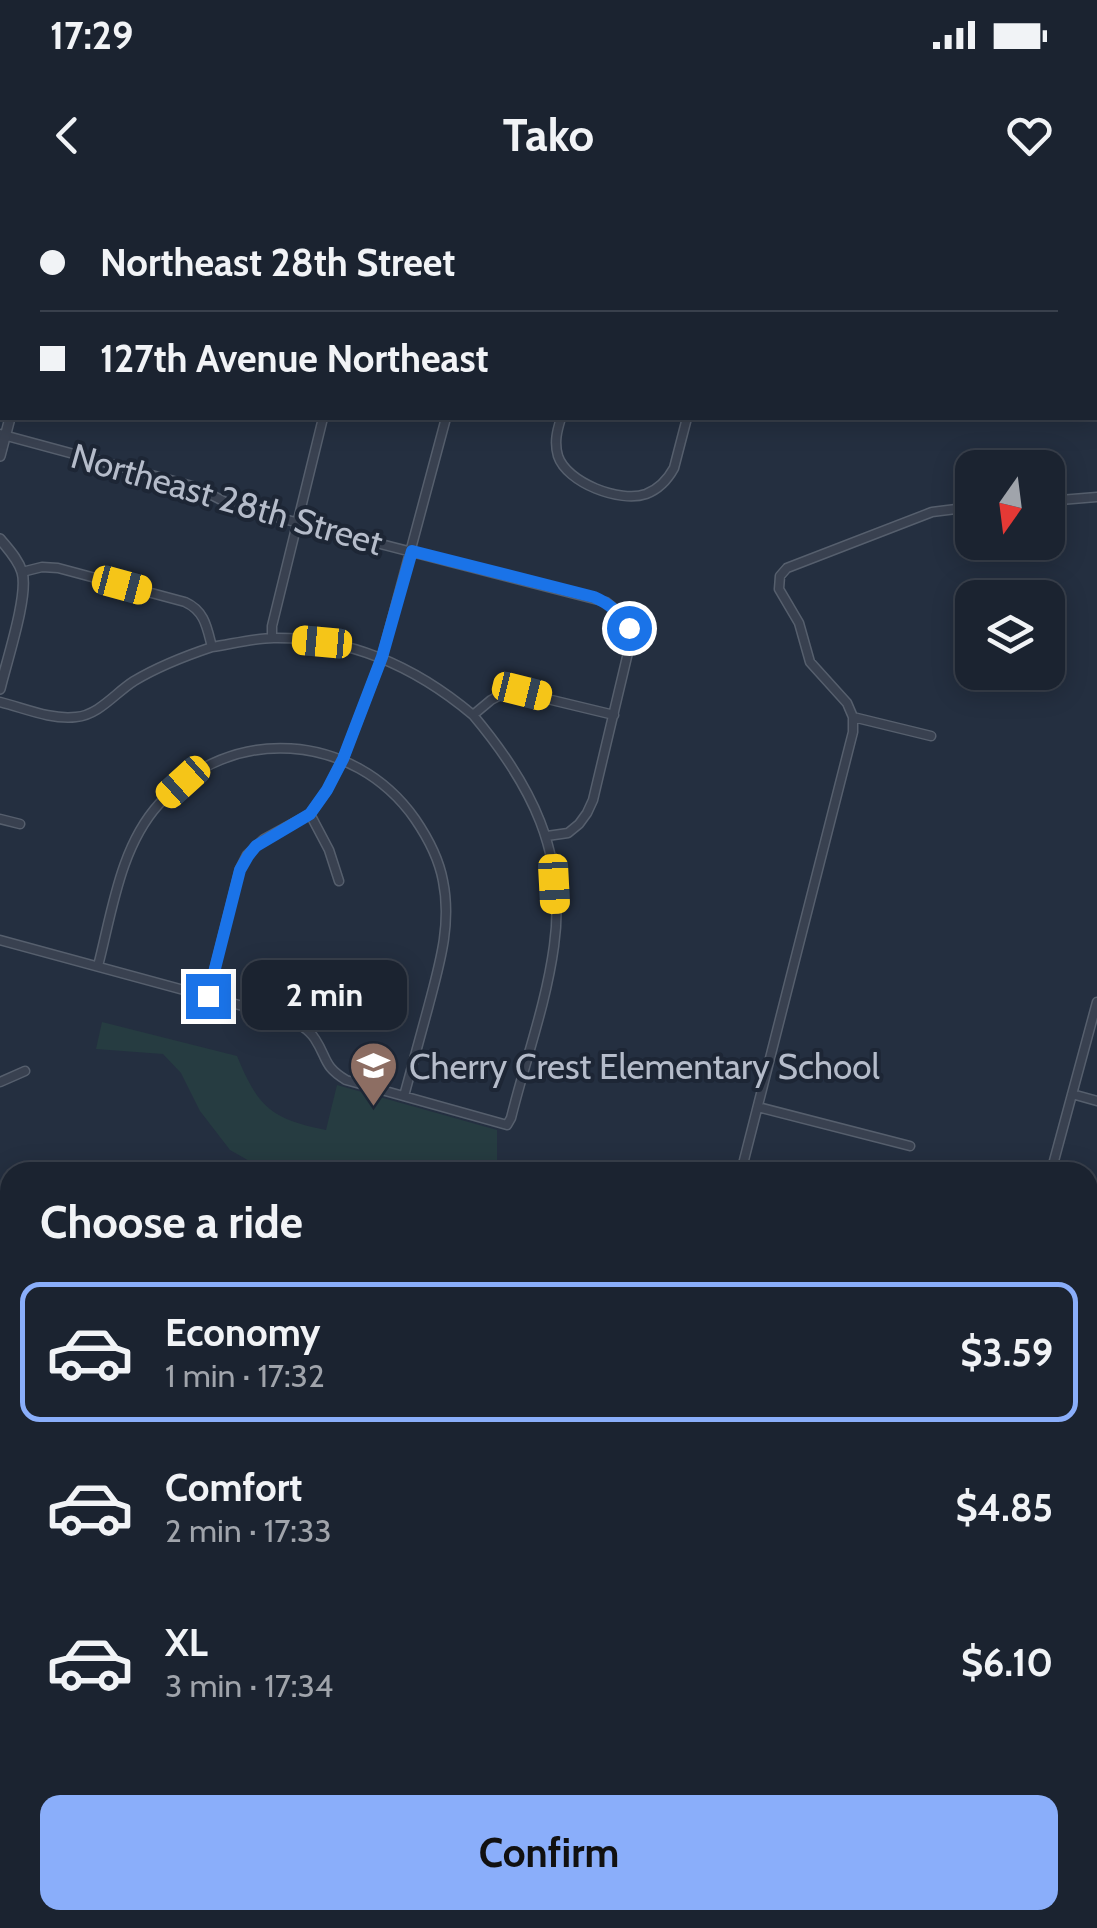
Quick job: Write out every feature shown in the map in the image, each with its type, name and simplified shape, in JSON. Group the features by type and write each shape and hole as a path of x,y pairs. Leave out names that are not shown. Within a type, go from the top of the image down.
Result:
{"street":[{"path":"272,638 322,420"},
{"path":"208,996 240,870 264,839 310,814 343,759 382,657 445,420"},
{"path":"560,420 555,440 561,463 576,479 620,495 642,496 660,486 674,468 686,420"},
{"path":"0,456 3,435"},
{"name":"Northeast 28th Street","path":"3,435 196,487 233,506 606,602 623,618 631,640 614,715"},
{"path":"1065,500 1097,497"},
{"path":"743,1162 854,732 847,703 810,662 799,623 779,588 780,576 787,568 932,512 955,509"},
{"path":"0,539 16,558 24,590 0,689"},
{"path":"22,572 42,566 58,568 186,602 203,616 212,648"},
{"path":"0,702 60,718 81,717 154,670 212,648 272,638 322,642 382,657 414,672 452,698 473,715 503,751 527,790 547,836 556,920 554,946 507,1125 346,1080 326,1062 315,1038 287,1018 0,940"},
{"path":"473,715 510,690 614,715 588,813 568,833 547,836"},
{"path":"853,716 930,736"},
{"path":"98,966 128,856 138,834 158,804 183,782 206,766 256,750 304,750 343,759 381,783 404,804 426,834 439,865 447,914 444,944 404,1096"},
{"path":"310,814 339,881"},
{"path":"0,819 20,824"},
{"path":"1055,1162 1097,1002"},
{"path":"0,1082 26,1072"},
{"path":"1072,1094 1097,1102"},
{"path":"758,1107 910,1146"}],"green space":[{"path":"102,1022 237,1056 260,1099 292,1121 326,1130 337,1085 497,1130 498,1162 251,1162 230,1150 200,1111 181,1073 163,1054 96,1049"}],"place":[{"name":"Cherry Crest Elementary School","path":"374,1108"}],"route":[{"path":"208,996 240,870 264,839 310,814 343,759 382,657 412,551 594,597 615,609 629,628"}]}
